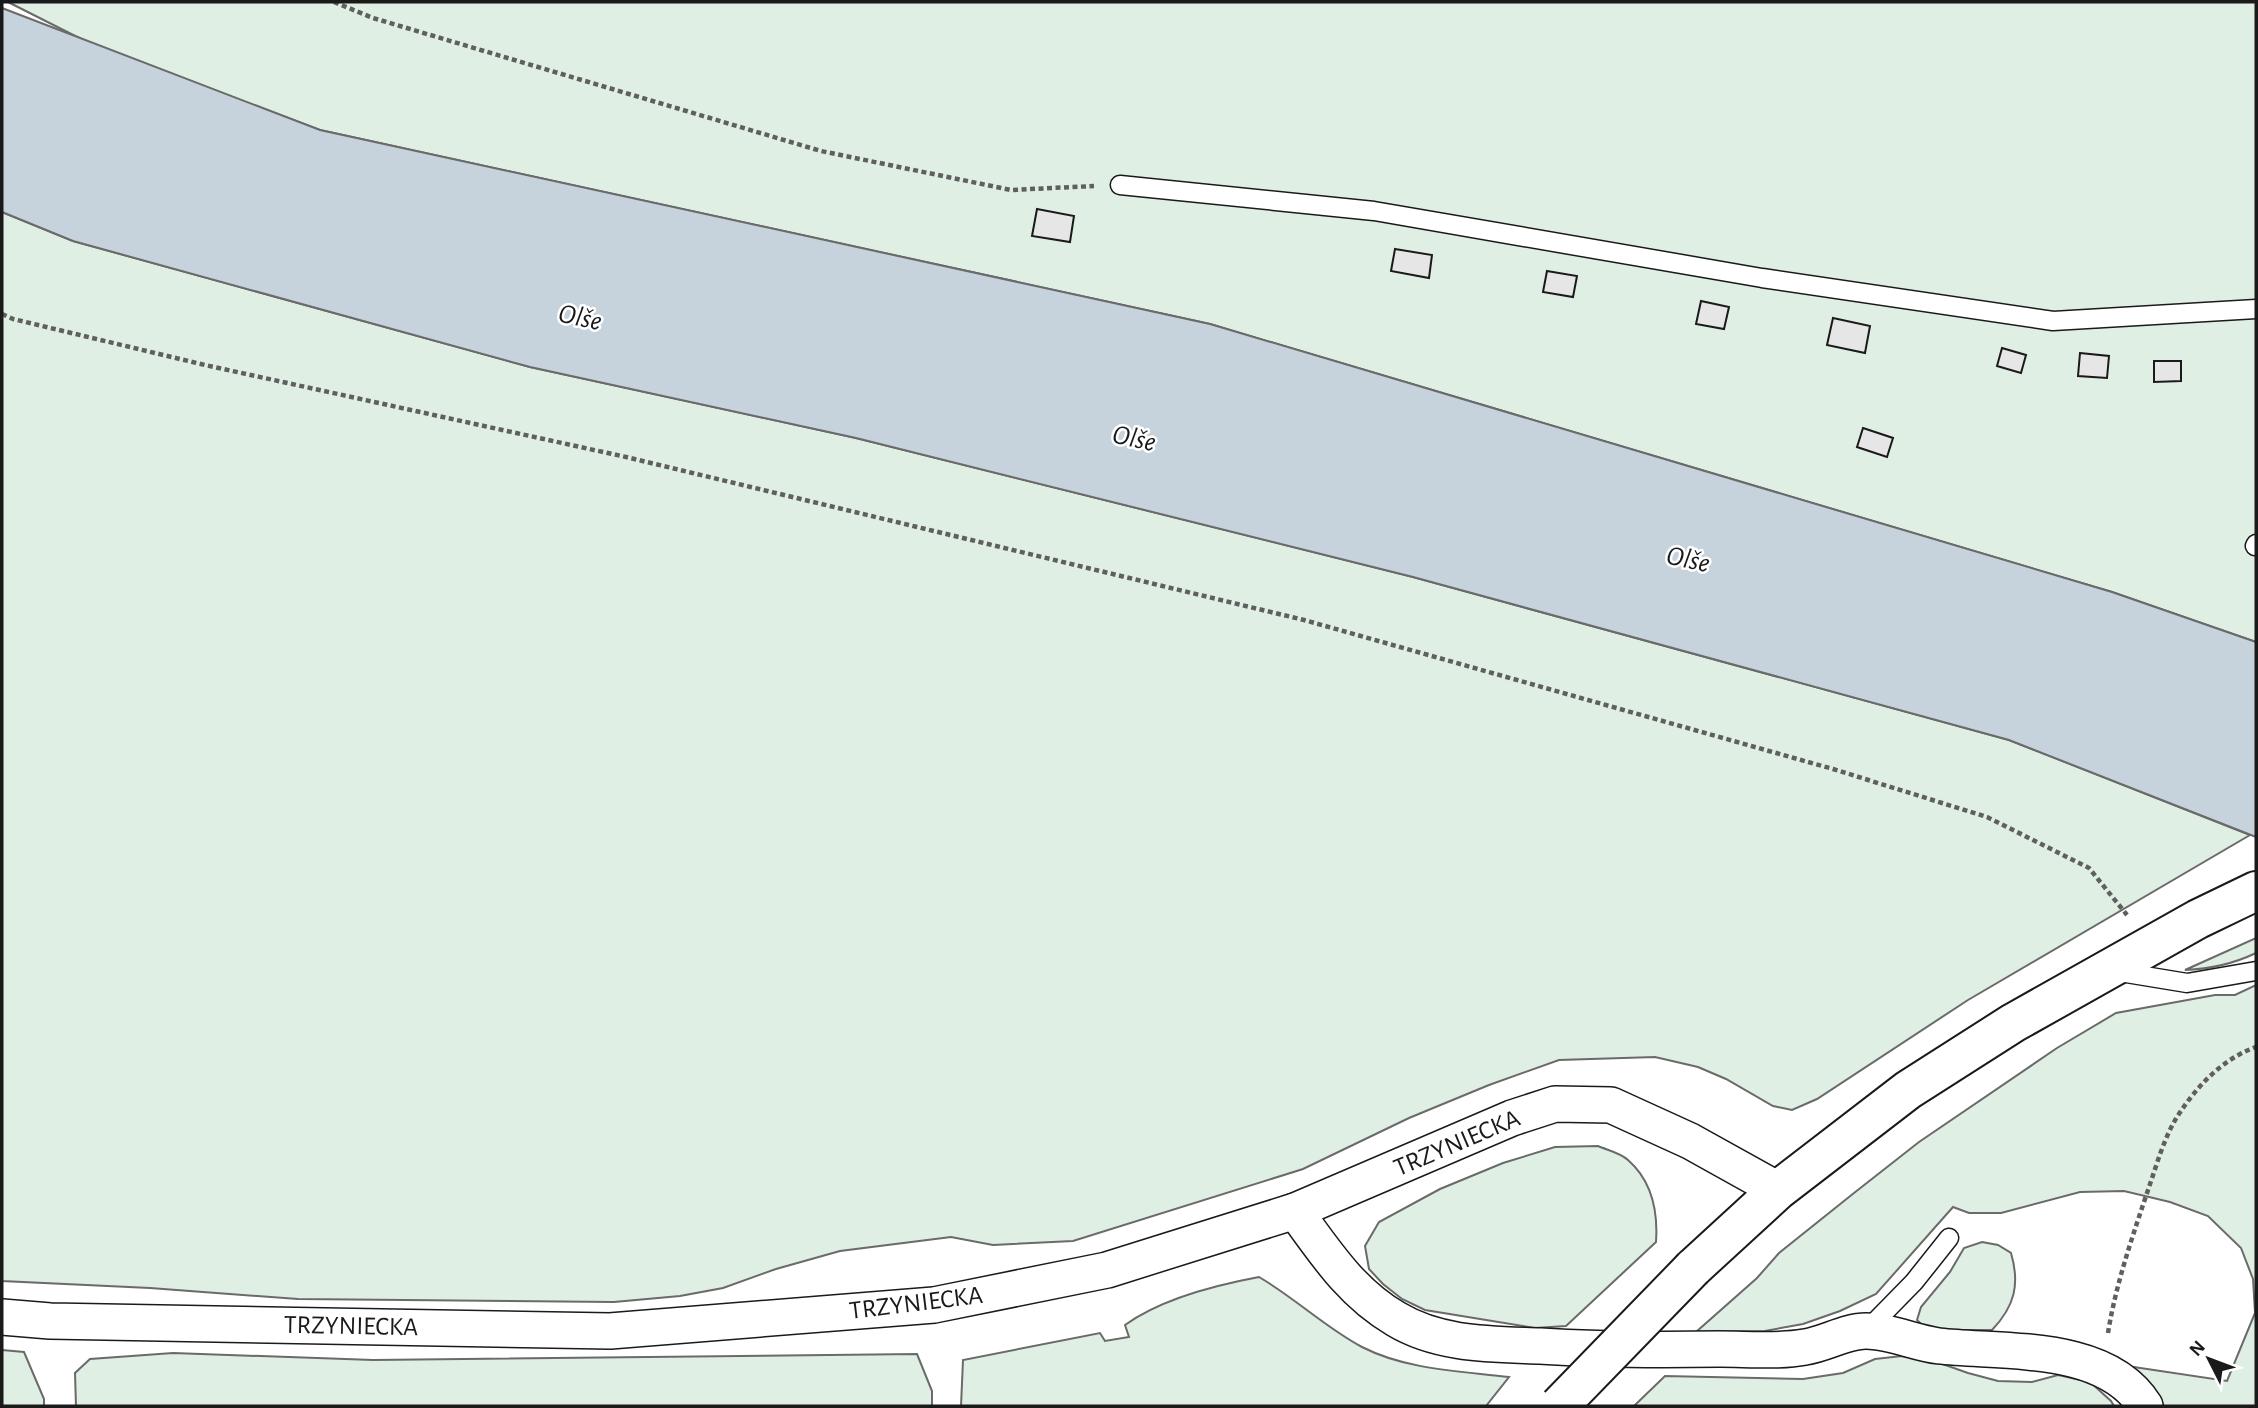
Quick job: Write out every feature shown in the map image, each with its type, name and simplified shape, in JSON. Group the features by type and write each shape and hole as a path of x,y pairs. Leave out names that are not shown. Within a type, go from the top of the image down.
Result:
{"main road":[{"path":"1559,1406 1693,1268 1778,1190 1908,1090 2013,1023 2198,919 2256,891"}],"street":[{"name":"TRZYNIECKA","path":"2,1317 50,1321 610,1331 921,1306 1107,1270 1296,1211 1512,1118 1555,1104 1611,1105 1690,1141 1778,1190"},
{"path":"1296,1211 1341,1274 1366,1299 1397,1320 1428,1333 1464,1342 1629,1351 1804,1348 1866,1331 1939,1346 1977,1347 2069,1357 2113,1376 2137,1394 2145,1406"}],"lane":[{"path":"1120,185 1374,211 1762,278 2053,321 2256,309"},
{"path":"2107,970 2188,983 2256,971"},
{"path":"1866,1331 1914,1282 1949,1238"}],"path":[{"path":"334,2 373,18 821,150 1010,190 1120,185"},
{"path":"2,314 13,319 205,365 626,457 1304,621 1833,769 1987,817 2089,868 2152,945"},
{"path":"2113,1376 2108,1332 2123,1270 2161,1152 2176,1118 2216,1069 2256,1046"}],"green space":[{"path":"8,2 2256,2 2256,642 2112,592 1210,324 320,130 93,45"},
{"path":"2,212 73,241 530,367 856,438 1413,577 2009,740 2250,835 1968,1000 1817,1099 1792,1110 1773,1106 1726,1079 1698,1067 1655,1057 1559,1060 1409,1118 1303,1169 1073,1241 993,1245 951,1237 840,1251 776,1269 723,1288 680,1296 614,1302 298,1299 2,1281"},
{"path":"2256,938 2256,953 2221,965 2185,970"},
{"path":"2256,985 2256,1406 2164,1406 2153,1390 2127,1366 2227,1381 2255,1313 2253,1279 2241,1248 2208,1216 2170,1202 2124,1191 2080,1192 2001,1213 1969,1213 1953,1207 1876,1294 1803,1324 1765,1331 1696,1332 1757,1278 1779,1253 1854,1193 1919,1142 2057,1048 2116,1013 2215,995 2235,995"},
{"path":"1598,1146 1625,1158 1643,1177 1654,1208 1656,1242 1566,1326 1535,1328 1425,1310 1402,1299 1369,1269 1365,1246 1379,1222 1440,1189 1503,1163 1555,1147"},
{"path":"1982,1242 1998,1245 2011,1253 2015,1285 2006,1312 1992,1330 1927,1330 1917,1320 1921,1307 1950,1272 1964,1248"},
{"path":"1259,1277 1349,1339 1379,1355 1415,1365 1509,1377 1486,1406 961,1406 963,1360 1100,1333 1105,1341 1129,1337 1125,1325 1172,1300"},
{"path":"2,1350 24,1352 44,1399 44,1406 2,1406"},
{"path":"173,1353 373,1360 917,1354 932,1391 932,1406 76,1406 75,1373 90,1359"},
{"path":"1902,1356 1934,1361 1998,1381 2032,1382 2058,1375 2090,1382 2114,1406 1634,1406 1665,1376 1803,1379 1843,1373 1875,1359"}],"water":[{"name":"Olše","path":"2,8 320,130 1210,324 2112,592 2256,642 2256,837 2009,740 1413,577 856,438 530,367 73,241 2,212"}],"building":[{"path":"1037,209 1074,216 1070,242 1032,236"},
{"path":"1395,249 1432,255 1429,278 1391,271"},
{"path":"1547,271 1577,276 1573,297 1543,292"},
{"path":"1701,301 1729,307 1724,329 1696,324"},
{"path":"1833,318 1870,326 1865,353 1827,345"},
{"path":"2002,348 2026,355 2021,373 1997,366"},
{"path":"2080,353 2109,356 2107,378 2078,376"},
{"path":"2154,361 2181,361 2181,381 2154,382"},
{"path":"1863,428 1893,438 1887,457 1857,447"}]}
